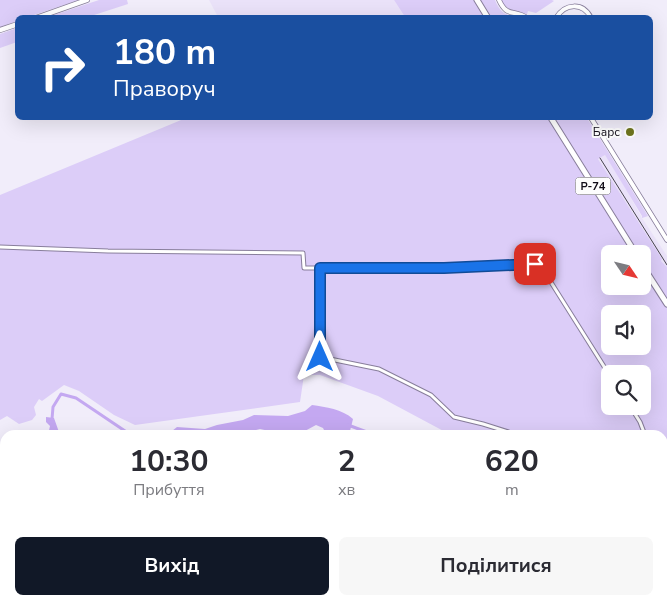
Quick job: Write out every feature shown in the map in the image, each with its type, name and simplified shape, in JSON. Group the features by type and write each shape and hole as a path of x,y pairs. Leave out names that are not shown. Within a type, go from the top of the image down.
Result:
{"main road":[{"path":"44,15 87,0"},
{"path":"477,0 486,15"},
{"path":"0,30 15,25"},
{"name":"Р-74","path":"552,120 630,245"},
{"path":"651,279 667,304"}],"street":[{"path":"500,0 505,10 509,13 523,15"},
{"path":"558,15 563,9 573,6 584,9 589,15"},
{"path":"592,120 667,240"},
{"path":"0,247 108,251 167,250 303,253 304,268 444,268 538,264 603,365"},
{"path":"320,268 320,357 379,369 431,395 452,416 501,430"},
{"path":"636,415 643,430"}],"shaded area":[{"path":"0,0 79,0 34,15 15,15 15,22 0,27"},
{"path":"99,0 127,0 128,4 94,15 54,15"},
{"path":"209,0 394,0 404,15 217,15"},
{"path":"394,0 495,0 500,9 509,15 404,15"},
{"path":"501,0 554,1 536,13 528,11 527,14 509,9"},
{"path":"15,29 15,43 0,48 0,34"},
{"path":"181,120 588,120 648,216 642,218 605,155 598,159 662,259 661,261 667,267 667,430 442,430 378,396 320,375 304,375 300,402 135,425 114,415 79,391 64,385 42,401 39,399 34,407 36,415 32,420 19,424 7,416 0,420 0,195"},
{"path":"605,155 667,256 667,267 661,261 598,159"},
{"path":"312,405 339,411 353,419 350,430 324,430 316,425 307,430 173,430 177,427 205,429 243,420 254,415 288,416 305,411"},
{"path":"46,417 54,418 58,430 49,430 50,426 46,422"}],"waterway":[{"path":"52,419 53,407 61,394 76,398 124,430"},
{"path":"348,425 362,430"}],"tram line":[{"path":"600,158 667,265"}],"place":[{"name":"Барс","path":"630,132"}],"route":[{"path":"320,357 320,268 444,268 535,264"}]}
